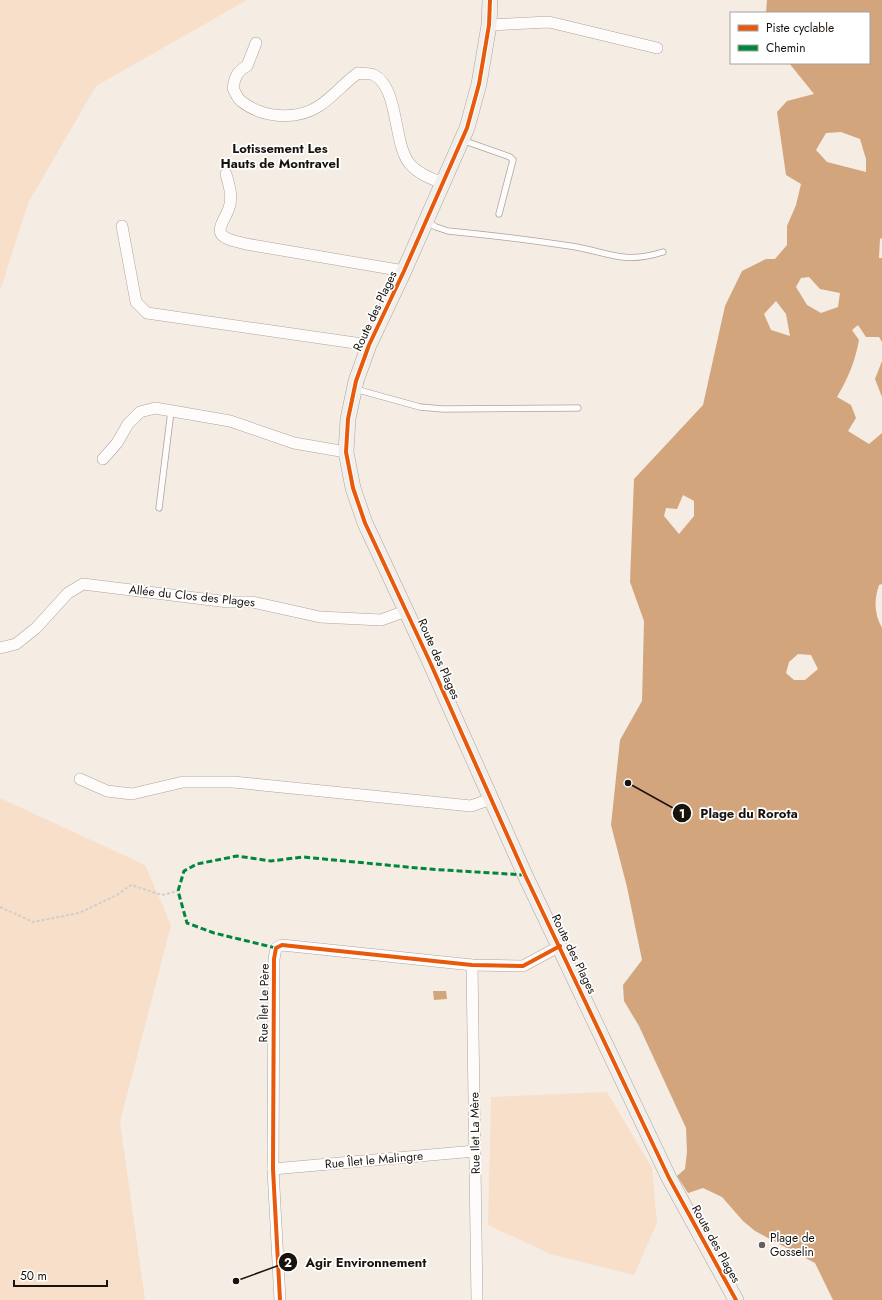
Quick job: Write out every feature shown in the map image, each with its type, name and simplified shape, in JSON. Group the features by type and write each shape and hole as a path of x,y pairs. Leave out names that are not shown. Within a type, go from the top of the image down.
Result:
{"street":[{"name":"Route des Plages","path":"490,0 488,25 478,84 462,140 444,183 369,345 354,389 348,419 346,452 353,488 365,523 491,799 669,1178 736,1300"},
{"path":"488,25 549,22 657,48"},
{"path":"256,43 247,66 240,69 236,76 233,88 240,100 271,116 306,113 319,106 335,94 345,82 358,73 374,75 388,89 403,148 409,163 425,176 444,183"},
{"path":"226,174 231,197 229,208 220,230 221,234 226,238 246,244 404,271"},
{"path":"122,226 136,302 147,313 369,345"},
{"path":"103,459 117,443 128,424 140,412 154,408 230,421 294,443 346,452"},
{"name":"Allée du Clos des Plages","path":"0,648 16,644 36,628 68,593 83,584 228,602 252,602 320,617 381,620 406,611"},
{"path":"80,779 107,791 132,794 183,782 233,782 471,806 491,799"},
{"name":"Rue Îlet Le Père","path":"280,1300 273,1169 276,948 282,945 472,965 523,966 560,946"},
{"name":"Rue Ilet La Mère","path":"472,965 477,1300"},
{"name":"Rue Îlet le Malingre","path":"273,1169 475,1151"}],"lane":[{"path":"462,140 510,157 513,160 499,214"},
{"path":"426,222 448,231 572,246 616,257 638,259 663,252"},
{"path":"354,389 420,407 443,409 578,408"},
{"path":"159,508 171,411"}],"path":[{"path":"0,907 33,922 80,913 116,895 131,885 162,895 178,891"}],"shaded area":[{"path":"0,0 247,0 96,86 28,203 0,291"},
{"path":"767,0 882,0 882,238 880,239 879,258 882,258 882,342 879,337 866,337 858,325 852,330 859,340 851,370 837,397 851,405 856,418 848,431 869,444 882,433 882,584 879,585 877,591 876,612 882,628 882,1300 833,1300 815,1263 755,1231 743,1221 722,1197 703,1188 688,1193 677,1176 685,1169 687,1152 686,1128 639,1026 624,1001 623,985 642,960 627,887 611,825 620,740 642,701 644,621 630,582 634,479 703,405 725,306 742,271 766,259 775,259 787,245 787,226 796,205 801,184 786,175 777,112 787,101 814,94 790,64 870,64 870,12 766,12","holes":["841,132 860,139 866,159 866,172 827,162 816,150 826,133","809,277 820,289 840,293 838,307 821,313 807,305 796,287 801,278","776,301 786,314 790,336 771,330 764,314","683,495 694,501 694,516 679,534 664,516 666,508 677,509","798,654 811,655 818,669 805,680 794,680 786,673 789,662"]},
{"path":"882,361 882,397 875,379"},
{"path":"0,798 145,865 171,925 120,1122 145,1300 0,1300"},
{"path":"433,991 446,991 447,999 434,1000"},
{"path":"607,1092 652,1168 657,1223 634,1275 550,1254 488,1225 491,1097"}],"marked path":[{"path":"276,948 214,933 187,923 178,891 184,871 197,864 237,856 271,861 303,857 428,869 525,875"}],"cycle path":[{"path":"490,0 489,25 479,84 467,128 404,271 369,345 356,381 348,419 346,452 353,488 365,523 429,660 525,875 669,1178 736,1300"},
{"path":"280,1300 273,1169 274,959 276,948 282,945 472,965 523,966 560,946"}],"place":[{"name":"Plage du Rorota","path":"628,783"},
{"name":"Plage de Gosselin","path":"762,1245"},
{"name":"Agir Environnement","path":"236,1281"}],"district":[{"name":"Lotissement Les Hauts de Montravel","path":"280,156"}]}
